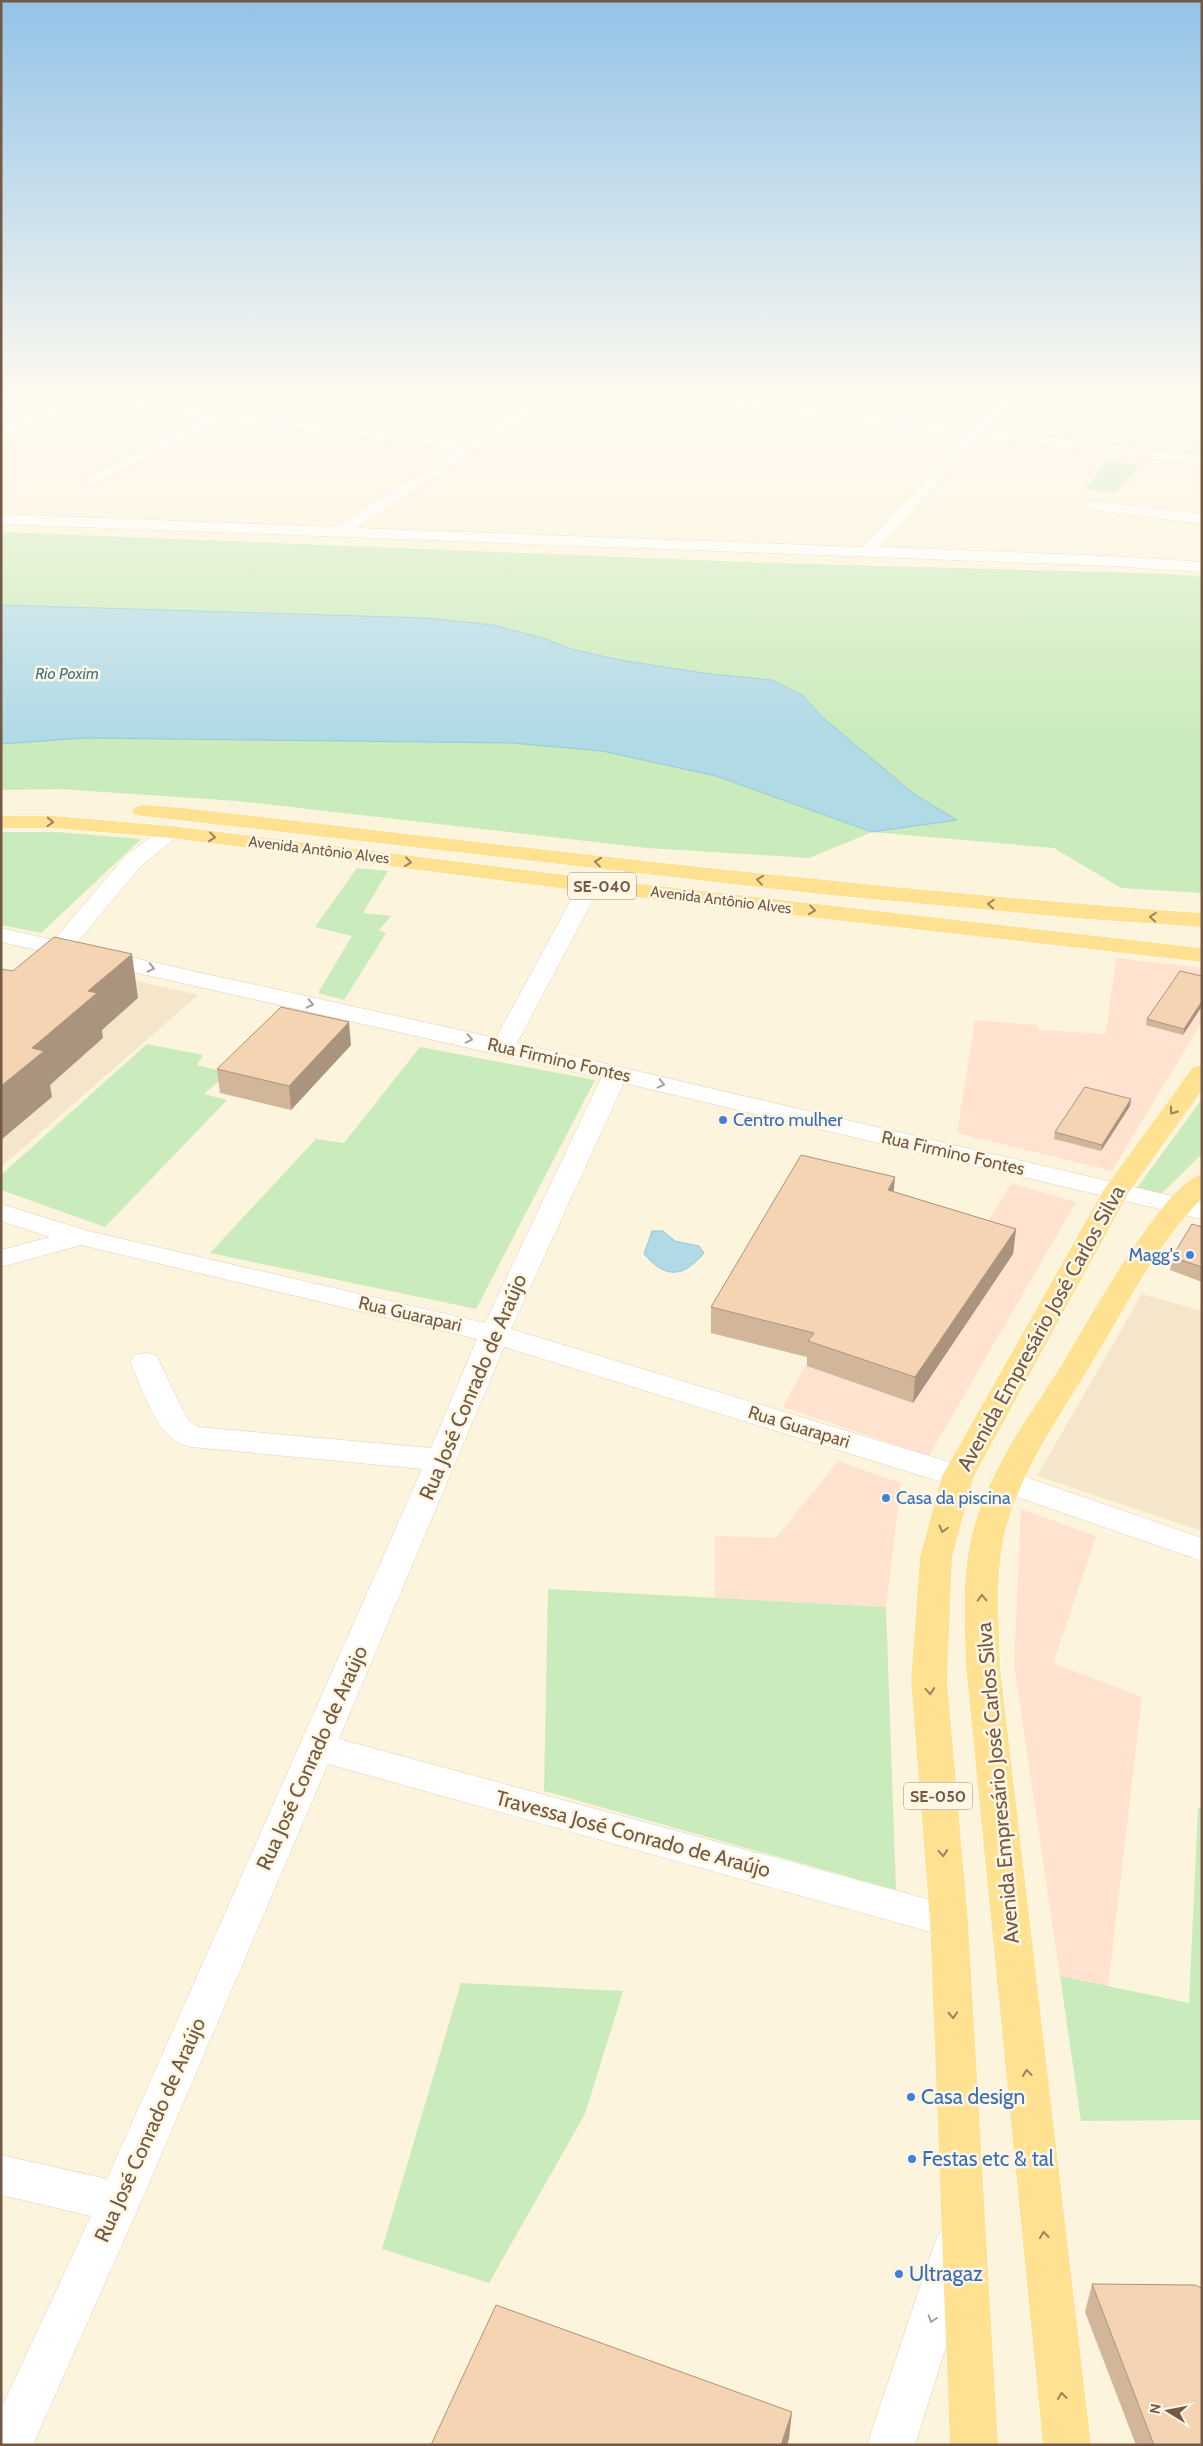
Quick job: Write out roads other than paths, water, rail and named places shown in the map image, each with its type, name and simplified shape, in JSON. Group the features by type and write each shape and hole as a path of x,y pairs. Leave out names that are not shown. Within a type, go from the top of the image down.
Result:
{"main road":[{"name":"Avenida Antônio Alves","path":"1,805 184,814 885,895 1202,920"},
{"name":"Avenida Antônio Alves","path":"1,822 53,822 171,832 590,885 1202,955"},
{"name":"Avenida Empresário José Carlos Silva","path":"974,2445 949,1921 929,1680 936,1557 958,1476 1116,1191 1202,1072"},
{"name":"Avenida Empresário José Carlos Silva","path":"1067,2445 983,1667 982,1586 989,1529 1005,1481 1141,1258 1194,1199"}],"street":[{"path":"338,532 376,508"},
{"path":"867,552 907,508"},
{"path":"1111,508 1202,520"},
{"path":"1,519 1112,561 1202,568"},
{"path":"60,948 134,860 171,832"},
{"path":"503,1047 590,885"},
{"name":"Rua Firmino Fontes","path":"1,935 503,1047 1116,1191 1194,1199"},
{"name":"Rua José Conrado de Araújo","path":"9,2445 119,2202 442,1460 494,1334 616,1073"},
{"name":"Rua Guarapari","path":"1,1212 80,1237 494,1334 958,1476"},
{"path":"1,1259 80,1237"},
{"path":"145,1362 170,1415 179,1429 192,1437 442,1460"},
{"path":"1005,1481 1202,1550"},
{"name":"Travessa José Conrado de Araújo","path":"317,1747 949,1921"},
{"path":"1,2175 119,2202"},
{"path":"891,2445 963,2222"}],"water":[{"name":"Rio Poxim","path":"1,605 425,618 493,625 543,638 571,649 620,660 710,674 772,680 802,695 822,717 914,794 957,820 872,832 716,776 602,751 512,743 84,738 1,744"},
{"path":"652,1231 663,1231 675,1241 699,1246 704,1253 682,1271 667,1271 660,1268 644,1254"}],"place":[{"name":"Centro mulher","path":"723,1120"},
{"name":"Magg's","path":"1190,1255"},
{"name":"Casa da piscina","path":"886,1498"},
{"name":"Casa design","path":"911,2097"},
{"name":"Festas etc & tal","path":"912,2159"},
{"name":"Ultragaz","path":"899,2274"}]}
